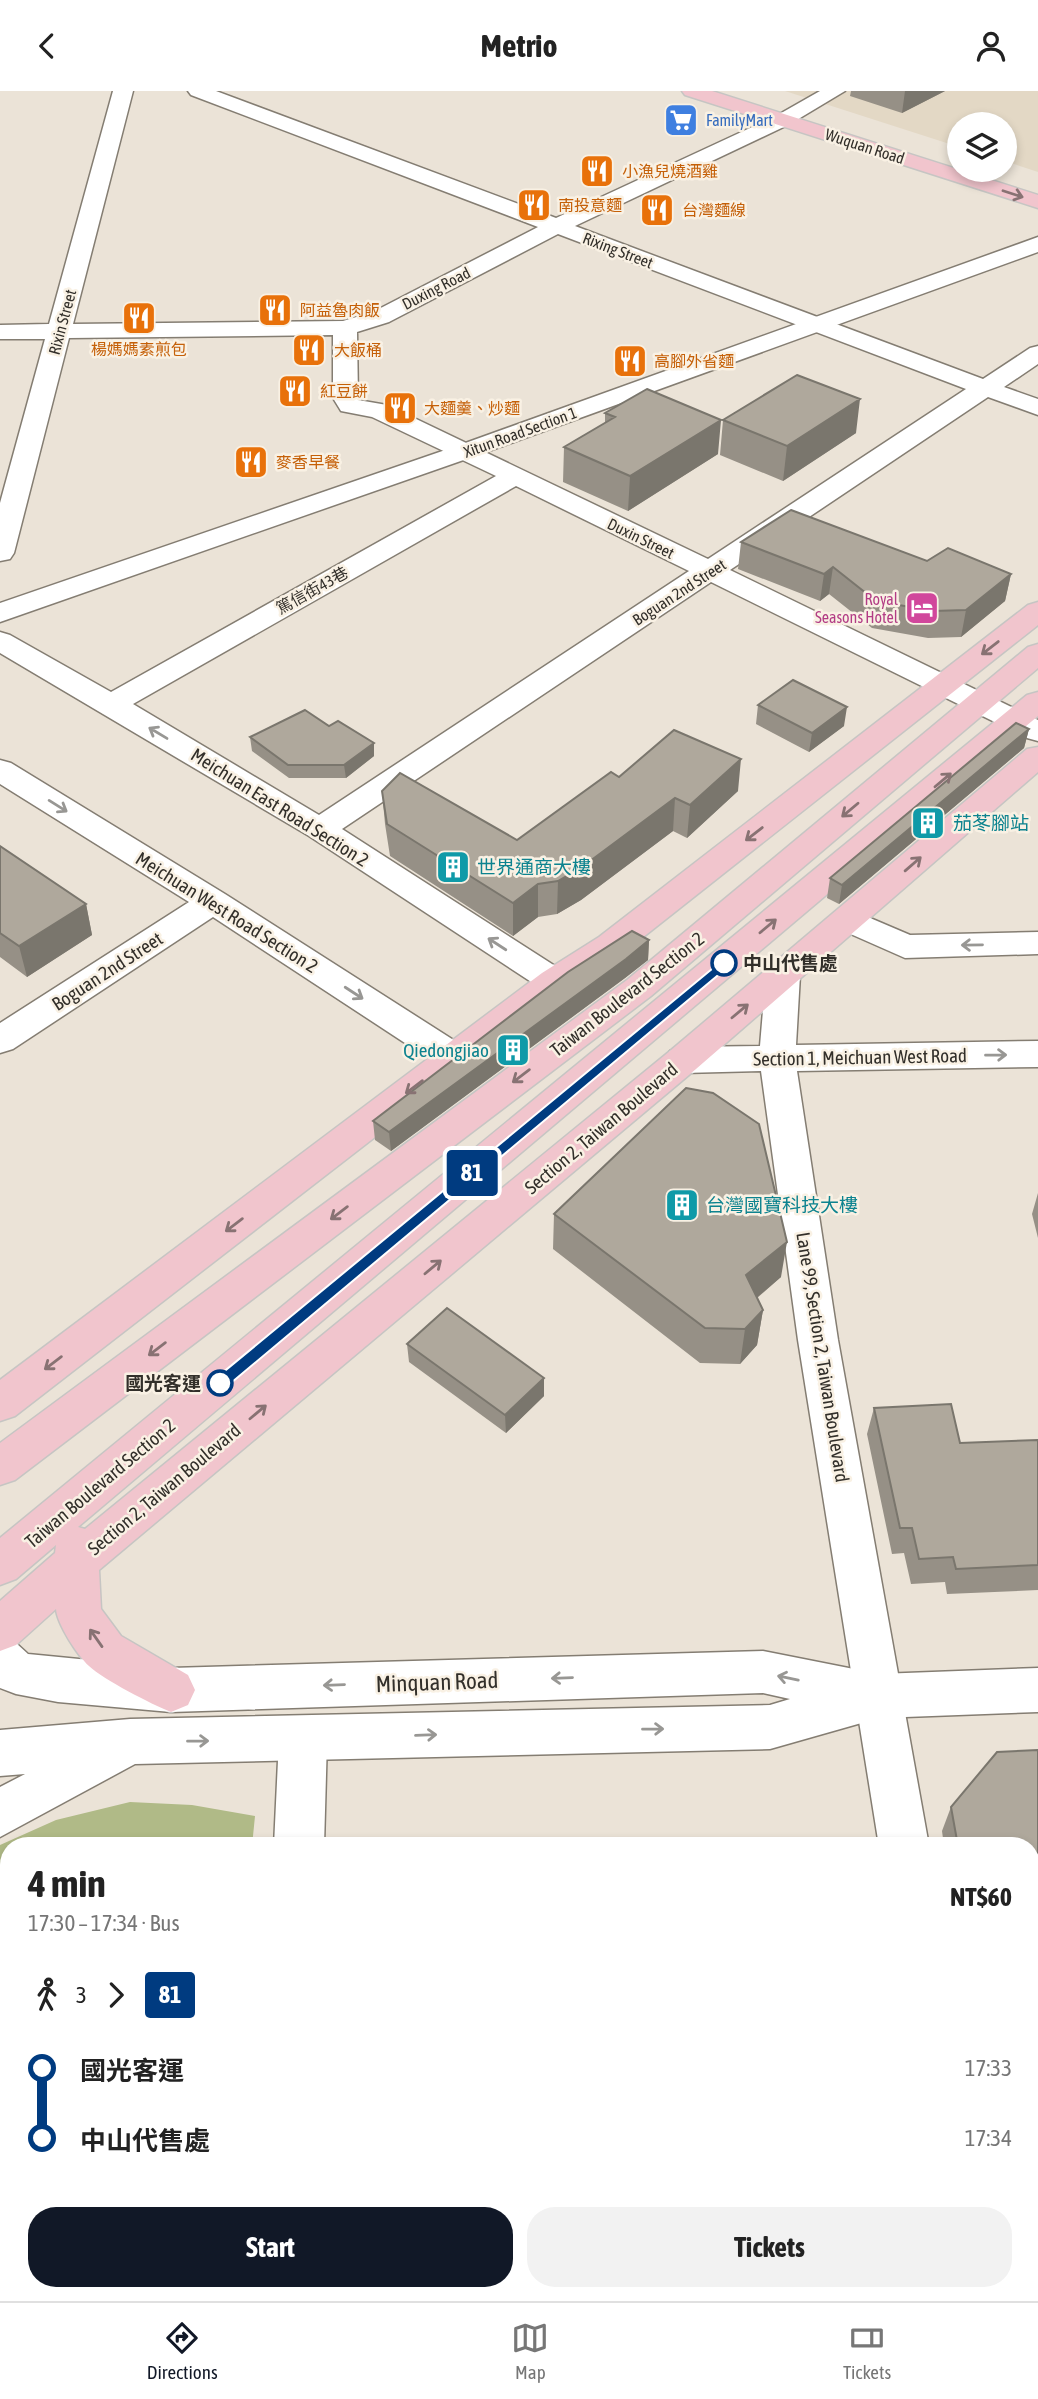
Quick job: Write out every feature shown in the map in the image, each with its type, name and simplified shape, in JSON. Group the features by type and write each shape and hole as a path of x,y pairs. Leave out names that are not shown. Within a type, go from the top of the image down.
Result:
{"main road":[{"name":"Wuquan Road","path":"692,91 1038,202"},
{"name":"Wuquan Road","path":"756,91 947,153"},
{"path":"1017,176 1038,183"},
{"path":"0,1404 554,981 611,945 1038,611"},
{"name":"Taiwan Boulevard Section 2","path":"0,1468 639,988 1038,653"},
{"name":"Taiwan Boulevard Section 2","path":"0,1565 1030,718"},
{"name":"Section 2, Taiwan Boulevard","path":"0,1630 77,1562 683,1060 1038,756"},
{"path":"79,1501 76,1588 79,1615 105,1651 171,1690"}],"street":[{"name":"Rixin Street","path":"0,554 124,91"},
{"name":"Rixing Street","path":"198,91 1038,408"},
{"name":"Duxing Road","path":"0,333 345,328 381,317 557,226 783,120 835,91"},
{"name":"Xitun Road Section 1","path":"0,613 466,451 1038,244"},
{"name":"Duxin Street","path":"345,328 345,398 350,406 378,410 977,702 1030,718"},
{"name":"Boguan 2nd Street","path":"320,829 1038,353"},
{"name":"篤信街43巷","path":"111,704 514,477"},
{"name":"Meichuan East Road Section 2","path":"0,642 111,704 320,829 554,981"},
{"name":"Meichuan West Road Section 2","path":"0,770 214,902 453,1057"},
{"name":"Boguan 2nd Street","path":"0,1040 214,902"},
{"path":"849,920 905,947 1038,943"},
{"name":"Lane 99, Section 2, Taiwan Boulevard","path":"783,975 777,1058 818,1340 902,1837"},
{"name":"Section 1, Meichuan West Road","path":"683,1060 1038,1054"},
{"name":"Minquan Road","path":"0,1658 16,1673 58,1680 171,1690 764,1672 879,1696"},
{"name":"Minquan Road","path":"0,1753 130,1742 770,1727 879,1696 1038,1690"},
{"path":"299,1837 303,1739"},
{"path":"0,1813 130,1742"}],"shaded area":[{"path":"785,91 1038,91 1038,172 1017,165 1017,112 947,112 947,143"}],"green space":[{"path":"130,1802 192,1805 255,1816 253,1837 18,1837 56,1820"}],"building":[{"path":"797,375 860,399 787,446 723,420"},
{"path":"647,389 721,420 630,476 564,447 615,417 605,413"},
{"path":"791,510 927,561 948,548 1011,574 966,610 933,611 876,601 833,567 824,574 741,542"},
{"path":"793,680 847,707 812,733 758,705"},
{"path":"305,710 329,726 338,721 374,743 344,765 288,765 250,737"},
{"path":"1016,723 1029,729 842,885 830,878"},
{"path":"674,730 741,759 690,805 675,798 582,867 558,881 538,884 513,903 387,824 382,791 400,773 517,840 611,772 619,777"},
{"path":"0,846 86,904 19,946 0,933"},
{"path":"632,931 649,940 389,1132 373,1121 568,972"},
{"name":"台灣國寶科技大樓","path":"686,1088 713,1093 759,1124 787,1242 746,1275 763,1310 745,1329 705,1328 554,1214"},
{"path":"447,1308 544,1378 505,1415 407,1344"},
{"path":"951,1404 960,1443 1038,1440 1038,1565 956,1569 953,1557 919,1559 912,1528 900,1528 874,1408"},
{"path":"1038,1750 1038,1837 956,1837 951,1807 997,1752"}],"bus line":[{"name":"81","path":"220,1383 724,963"}],"place":[{"name":"FamilyMart","path":"681,120"},
{"name":"小漁兒燒酒雞","path":"597,171"},
{"name":"南投意麵","path":"534,205"},
{"name":"台灣麵線","path":"657,210"},
{"name":"阿益魯肉飯","path":"275,310"},
{"name":"楊媽媽素煎包","path":"139,318"},
{"name":"大飯桶","path":"309,350"},
{"name":"高腳外省麵","path":"630,361"},
{"name":"紅豆餅","path":"295,391"},
{"name":"大麵羹、炒麵","path":"400,408"},
{"name":"麥香早餐","path":"251,462"},
{"name":"Royal Seasons Hotel","path":"922,608"},
{"name":"茄苳腳站","path":"928,823"},
{"name":"世界通商大樓","path":"453,867"},
{"name":"中山代售處","path":"724,963"},
{"name":"Qiedongjiao","path":"513,1050"},
{"name":"台灣國寶科技大樓","path":"682,1205"},
{"name":"國光客運","path":"220,1383"}]}
